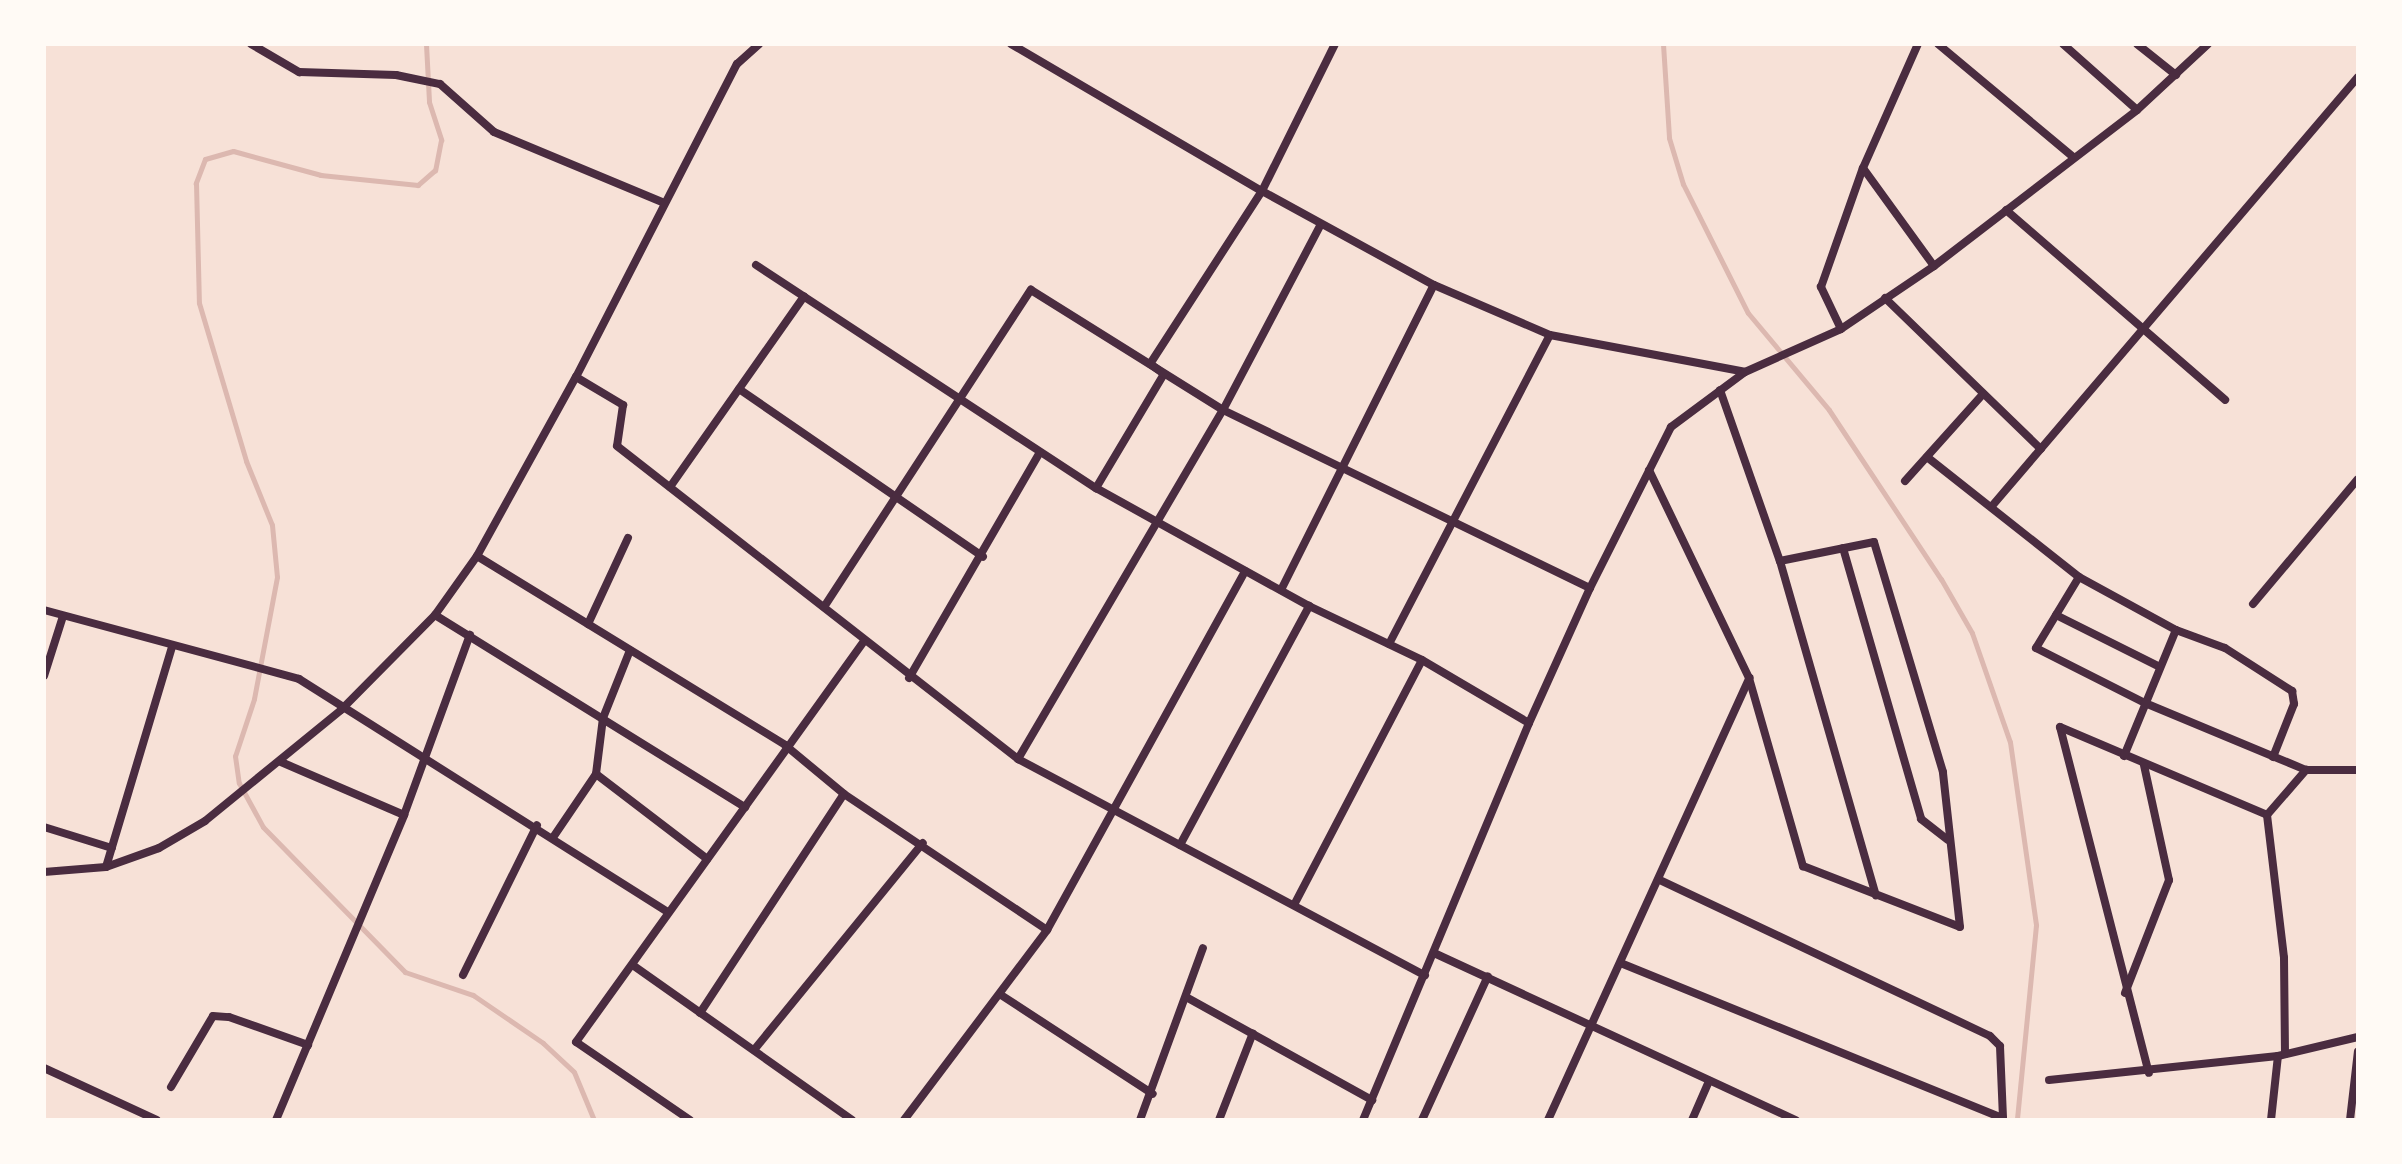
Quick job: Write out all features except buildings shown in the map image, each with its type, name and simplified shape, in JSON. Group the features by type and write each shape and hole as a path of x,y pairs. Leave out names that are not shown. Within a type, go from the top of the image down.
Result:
{"street":[{"path":"251,44 299,72 396,75 440,84 494,132 662,202"},
{"path":"44,872 106,867 159,848 205,821 341,710 435,615 477,556 576,377 662,202 737,64 759,44"},
{"path":"1011,44 1262,191 1434,285 1550,335 1745,372"},
{"path":"1164,374 1150,364 1262,191 1335,44"},
{"path":"1841,329 1821,287 1863,168 1918,44"},
{"path":"1938,44 2073,157"},
{"path":"2063,44 2137,110"},
{"path":"2137,44 2176,75"},
{"path":"1363,1120 1529,723 1590,588 1671,427 1745,372 1841,329 1934,266 2137,110 2208,44"},
{"path":"1992,506 2358,77"},
{"path":"1863,168 1934,266"},
{"path":"2006,210 2225,400"},
{"path":"1018,759 1223,410 1321,224"},
{"path":"756,265 1096,488 1309,606 1422,660 1529,723"},
{"path":"1281,590 1341,464 1434,285"},
{"path":"824,607 1031,290 1223,410 1455,518 1590,588"},
{"path":"670,487 804,296"},
{"path":"1885,298 2041,449"},
{"path":"1389,644 1550,335"},
{"path":"1096,488 1164,374"},
{"path":"576,377 623,405 617,446 824,607 909,678 1018,759 1425,975"},
{"path":"739,389 983,557"},
{"path":"1720,390 1780,561 1876,895"},
{"path":"1905,481 1983,394"},
{"path":"909,678 983,557 1040,452"},
{"path":"1927,457 2079,577 2176,630 2225,648 2292,691 2294,704 2273,757"},
{"path":"1649,470 1749,678 1803,866 1960,927 1948,840 1943,772 1874,542 1780,561"},
{"path":"2253,604 2358,479"},
{"path":"588,624 628,538"},
{"path":"1843,548 1921,819 1948,840"},
{"path":"477,556 785,745 844,794 923,843 1047,930"},
{"path":"904,1120 1047,930 1110,808 1245,571"},
{"path":"2079,577 2036,648 2145,703 2306,770 2358,770"},
{"path":"1180,845 1309,606"},
{"path":"44,610 299,679 341,710 537,825 668,912"},
{"path":"435,615 745,807"},
{"path":"2056,615 2160,667"},
{"path":"44,676 63,616"},
{"path":"2124,756 2176,630"},
{"path":"276,1120 308,1045 334,972 404,815 470,635"},
{"path":"690,1120 576,1042 634,966 785,745 863,642"},
{"path":"106,867 172,647"},
{"path":"554,836 596,774 603,718 630,650"},
{"path":"1294,905 1422,660"},
{"path":"1548,1120 1623,964 1749,678"},
{"path":"2149,1073 2125,993 2060,727 2267,815"},
{"path":"281,762 404,815"},
{"path":"2125,993 2169,880 2144,765"},
{"path":"2271,1120 2282,1055 2284,958 2267,815 2306,770"},
{"path":"596,774 707,859"},
{"path":"700,1013 844,794"},
{"path":"463,975 537,825"},
{"path":"44,827 112,848"},
{"path":"754,1050 923,843"},
{"path":"1623,964 2003,1118 2000,1046 1990,1036 1660,880"},
{"path":"1140,1120 1153,1094 1203,948"},
{"path":"1434,953 1796,1120"},
{"path":"634,966 852,1120"},
{"path":"1422,1120 1488,976"},
{"path":"1001,995 1153,1094"},
{"path":"1186,997 1372,1100"},
{"path":"171,1087 213,1016 308,1045"},
{"path":"1219,1120 1253,1033"},
{"path":"2049,1080 2149,1073 2282,1055 2358,1037"},
{"path":"2350,1120 2358,1051"},
{"path":"44,1068 136,1116 157,1120"},
{"path":"1692,1120 1709,1081"}],"waterway":[{"path":"426,44 429,102 441,140 435,170 418,185 321,175 233,151 205,159 196,183 199,303 246,461 272,525 277,577 254,699 235,756 239,783 263,827 405,972 473,995 543,1043 574,1072 594,1120"},
{"path":"1663,44 1669,138 1683,184 1748,313 1829,410 1941,579 1972,633 2010,742 2036,925 2017,1120"}]}
